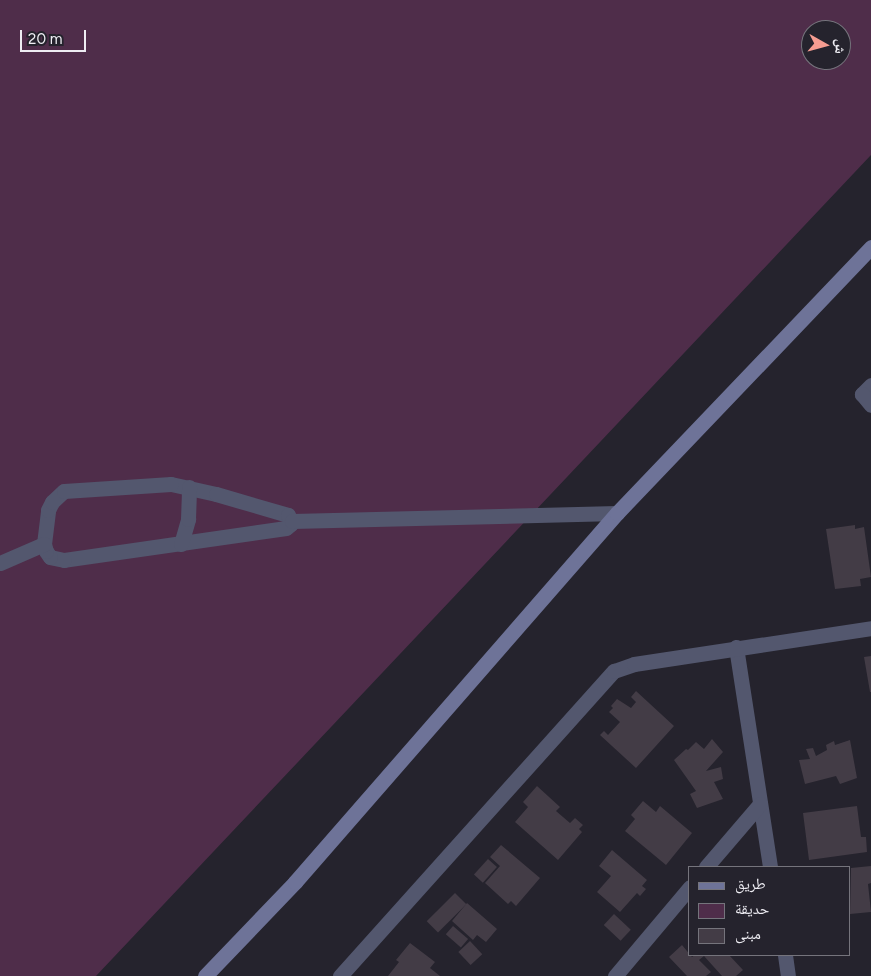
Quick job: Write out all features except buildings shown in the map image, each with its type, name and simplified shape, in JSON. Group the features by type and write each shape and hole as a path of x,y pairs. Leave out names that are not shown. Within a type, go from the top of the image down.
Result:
{"street":[{"path":"205,976 295,882 617,513 871,247"},
{"path":"871,385 862,394 871,405"},
{"path":"292,521 288,516 189,487 171,484 64,491 52,502 48,510 44,544 50,557 64,560 286,528 292,521 617,513"},
{"path":"181,544 188,519 189,487"},
{"path":"0,563 44,544"},
{"path":"340,976 614,671 634,664 871,628"},
{"path":"736,647 770,866"},
{"path":"707,866 760,804"},
{"path":"615,976 688,889"},
{"path":"785,956 788,976"}],"green space":[{"path":"0,0 871,0 871,155 96,976 0,976"}]}
